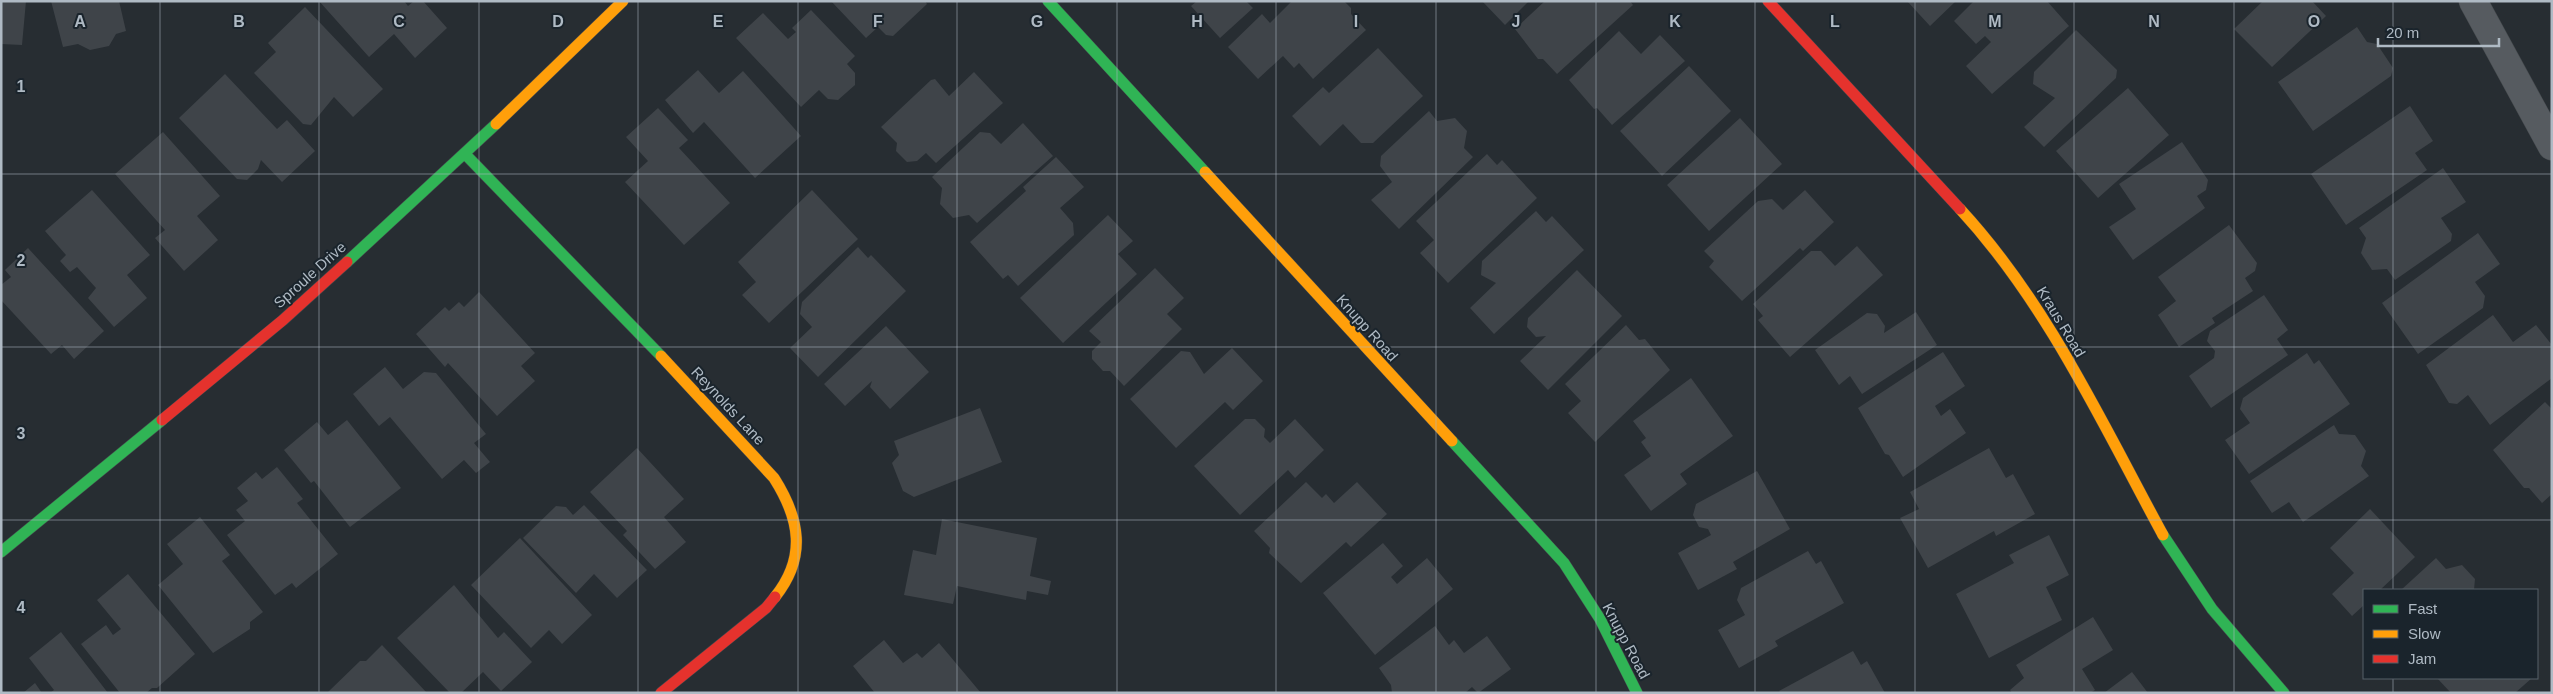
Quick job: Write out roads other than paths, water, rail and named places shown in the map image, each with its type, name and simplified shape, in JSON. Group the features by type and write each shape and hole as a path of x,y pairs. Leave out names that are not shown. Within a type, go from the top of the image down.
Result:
{"street":[{"name":"Sproule Drive","path":"1,552 282,320 465,154 623,1"},
{"name":"Knupp Road","path":"1048,1 1564,563 1600,619 1636,693"},
{"name":"Kraus Road","path":"1768,1 1990,241 2049,327 2166,541 2212,609 2284,693"},
{"path":"2473,1 2552,146"},
{"name":"Reynolds Lane","path":"465,154 657,352 774,478 788,498 796,520 798,545 793,570 781,592 766,608 662,693"}]}
